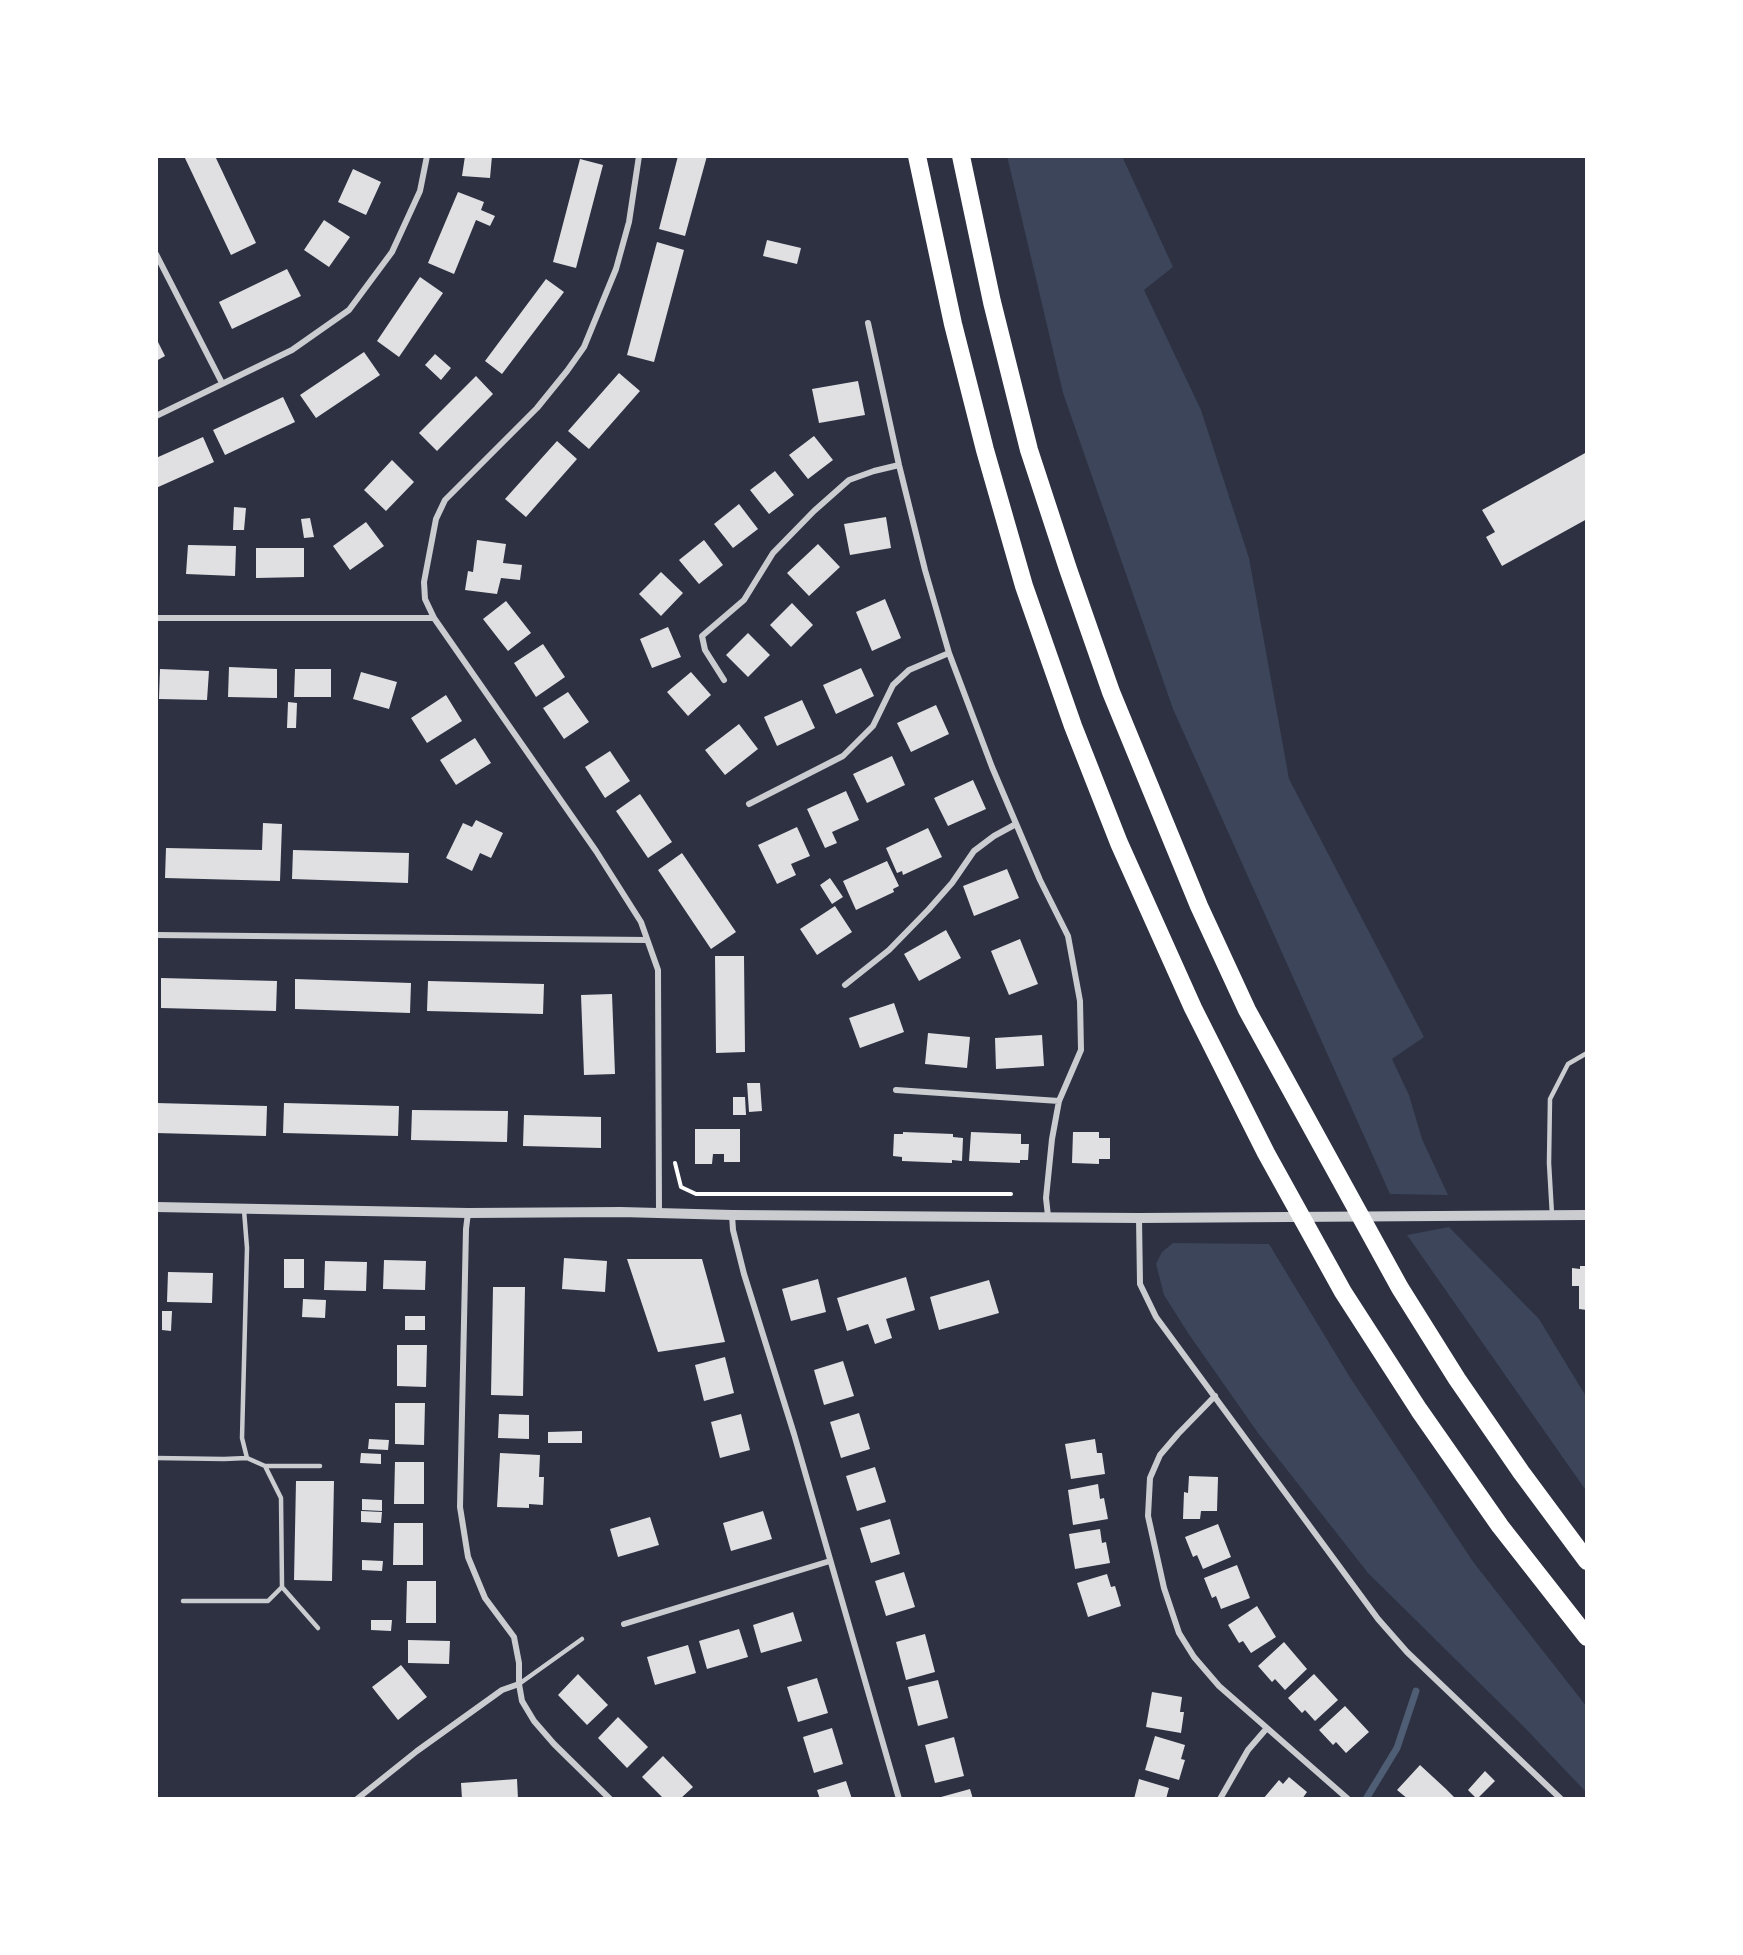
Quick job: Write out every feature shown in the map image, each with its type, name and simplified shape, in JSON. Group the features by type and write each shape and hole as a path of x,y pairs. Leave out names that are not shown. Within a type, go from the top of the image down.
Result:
{"highway":[{"path":"917,156 953,324 985,450 1024,586 1072,726 1119,843 1193,1008 1266,1154 1343,1292 1419,1410 1500,1526 1587,1637"},
{"path":"961,156 992,302 1029,450 1111,692 1199,906 1246,1010 1400,1288 1457,1379 1587,1562"}],"street":[{"path":"156,416 292,350 349,310 392,252 420,192 427,156"},
{"path":"639,156 629,222 616,268 584,346 537,408 445,501 436,519 424,582 425,599 434,618 596,850 641,922 658,970 659,1213"},
{"path":"156,254 222,383"},
{"path":"868,323 899,465 925,570 949,653 1016,824 1040,880 1068,936 1080,1001 1081,1050 1059,1101 1052,1139 1046,1198 1048,1216"},
{"path":"724,680 705,650 702,636 744,600 773,553 849,480 899,465"},
{"path":"156,618 434,618"},
{"path":"749,804 843,756 873,726 893,685 909,670 949,653"},
{"path":"845,985 889,950 929,909 952,883 974,851 994,836 1016,824"},
{"path":"156,935 647,940"},
{"path":"896,1090 1059,1101"},
{"path":"156,1207 468,1213 1139,1218 1587,1215"},
{"path":"468,1213 460,1507 468,1557 485,1598 514,1637 522,1701 534,1721 554,1744 610,1799"},
{"path":"732,1215 733,1230 744,1274 794,1434 899,1799"},
{"path":"1139,1218 1140,1284 1156,1317 1378,1619 1407,1652 1561,1799"},
{"path":"1215,1396 1160,1455 1150,1478 1148,1516 1164,1588 1179,1633 1194,1657 1219,1686 1347,1799"},
{"path":"624,1624 830,1561"},
{"path":"357,1799 417,1751 502,1690 519,1684"},
{"path":"1220,1799 1248,1750 1267,1728"}],"lane":[{"path":"1552,1215 1549,1163 1550,1099 1568,1064 1587,1053"},
{"path":"244,1210 247,1248 242,1438 247,1458"},
{"path":"156,1458 247,1458 265,1466 320,1466"},
{"path":"265,1466 281,1498 282,1587 318,1628"},
{"path":"183,1601 268,1601 282,1587"},
{"path":"519,1684 582,1639"}],"path":[{"path":"675,1158 681,1187 696,1194 1011,1194"}],"shaded area":[{"path":"1007,156 1122,156 1173,267 1144,290 1201,410 1249,558 1289,779 1424,1037 1392,1059 1409,1095 1422,1139 1448,1195 1390,1194 1173,709 1063,393"},
{"path":"1449,1227 1539,1319 1587,1398 1587,1492 1407,1235"},
{"path":"1173,1243 1269,1244 1351,1379 1474,1563 1587,1707 1587,1793 1523,1726 1368,1573 1258,1433 1164,1295 1156,1264 1162,1252"}],"building":[{"path":"184,156 215,156 256,243 231,255"},
{"path":"465,156 492,156 490,178 462,176"},
{"path":"678,156 707,156 685,236 659,229"},
{"path":"580,159 603,165 576,268 553,262"},
{"path":"353,169 381,182 366,215 338,202"},
{"path":"458,192 484,202 481,210 495,216 490,226 476,220 454,274 428,263"},
{"path":"324,220 350,237 329,267 304,250"},
{"path":"767,240 801,248 797,264 763,256"},
{"path":"657,242 684,250 654,362 627,355"},
{"path":"287,269 301,296 232,329 219,302"},
{"path":"420,277 443,293 399,357 377,341"},
{"path":"546,279 564,292 502,374 485,361"},
{"path":"156,338 165,356 156,361"},
{"path":"364,352 380,375 316,418 300,395"},
{"path":"435,354 451,368 441,380 425,365"},
{"path":"619,373 640,391 589,449 568,431"},
{"path":"476,376 493,394 437,451 419,433"},
{"path":"858,381 865,415 819,423 812,389"},
{"path":"283,397 295,422 225,455 213,430"},
{"path":"814,436 833,460 808,479 789,455"},
{"path":"203,437 214,462 156,488 156,458"},
{"path":"557,441 577,459 526,517 505,499"},
{"path":"1587,452 1587,519 1502,566 1486,537 1495,532 1482,510"},
{"path":"392,460 414,482 386,511 364,490"},
{"path":"775,471 794,495 769,514 750,490"},
{"path":"739,504 758,529 733,548 714,524"},
{"path":"234,507 246,508 244,530 233,530"},
{"path":"886,517 891,548 850,555 844,524"},
{"path":"310,518 314,537 304,538 301,519"},
{"path":"366,522 384,546 350,570 333,546"},
{"path":"477,540 506,544 503,563 522,565 520,580 501,578 497,594 465,590 468,571 473,572"},
{"path":"704,540 723,565 699,584 679,560"},
{"path":"818,544 840,567 809,596 787,573"},
{"path":"188,545 236,546 235,576 186,574"},
{"path":"256,548 304,548 304,577 256,578"},
{"path":"661,572 683,593 661,616 639,594"},
{"path":"885,599 901,638 872,651 856,612"},
{"path":"506,601 531,633 508,651 483,619"},
{"path":"792,603 813,625 791,647 770,625"},
{"path":"668,627 681,657 652,668 640,639"},
{"path":"748,633 770,655 748,677 726,655"},
{"path":"543,644 565,677 536,697 514,663"},
{"path":"229,667 277,669 277,698 228,697"},
{"path":"861,668 874,696 836,714 823,685"},
{"path":"160,669 209,671 207,700 159,699"},
{"path":"295,669 331,669 331,697 294,697"},
{"path":"361,672 397,682 389,709 353,699"},
{"path":"691,672 711,695 688,716 667,692"},
{"path":"568,692 589,722 564,739 543,708"},
{"path":"446,695 462,721 427,743 411,718"},
{"path":"802,700 815,728 777,746 764,717"},
{"path":"288,702 297,703 296,728 287,728"},
{"path":"936,705 949,734 911,752 897,723"},
{"path":"739,724 758,749 725,775 705,750"},
{"path":"475,738 491,763 456,785 440,760"},
{"path":"610,751 630,781 605,798 585,767"},
{"path":"892,756 905,785 867,803 853,774"},
{"path":"973,780 986,809 948,826 934,798"},
{"path":"846,791 859,820 832,832 837,843 825,848 807,809"},
{"path":"640,794 672,842 648,858 616,811"},
{"path":"476,820 503,833 491,858 480,853 472,871 446,858 463,823 472,827"},
{"path":"263,823 282,824 280,881 165,878 166,848 262,850"},
{"path":"797,827 810,856 791,864 796,875 777,884 758,845"},
{"path":"928,828 942,857 903,875 902,871 897,873 886,848"},
{"path":"293,850 409,853 408,883 292,879"},
{"path":"682,853 736,932 711,949 658,870"},
{"path":"887,861 899,886 893,889 894,892 856,910 843,881"},
{"path":"1007,869 1019,898 974,916 963,886"},
{"path":"830,878 843,897 832,904 820,885"},
{"path":"835,906 852,932 817,955 800,929"},
{"path":"946,930 961,958 919,981 904,954"},
{"path":"1020,939 1038,984 1009,995 991,951"},
{"path":"715,956 744,956 745,1052 716,1053"},
{"path":"161,978 277,981 276,1011 161,1008"},
{"path":"295,979 411,983 410,1013 295,1009"},
{"path":"428,981 544,984 543,1014 427,1011"},
{"path":"612,994 615,1074 584,1075 581,995"},
{"path":"894,1003 904,1032 860,1048 849,1018"},
{"path":"928,1033 970,1037 967,1068 925,1064"},
{"path":"1042,1035 1044,1066 996,1069 995,1038"},
{"path":"747,1083 760,1083 762,1111 749,1112"},
{"path":"733,1097 745,1097 746,1115 733,1115"},
{"path":"156,1103 267,1106 266,1136 156,1133"},
{"path":"284,1103 399,1106 398,1136 283,1133"},
{"path":"412,1110 508,1111 507,1142 411,1140"},
{"path":"524,1115 601,1117 601,1148 523,1146"},
{"path":"695,1129 740,1129 740,1162 724,1162 724,1154 713,1154 712,1164 695,1164"},
{"path":"903,1132 953,1134 953,1137 963,1138 962,1161 952,1160 952,1163 902,1161 902,1157 893,1156 894,1134 903,1134"},
{"path":"971,1132 1021,1134 1021,1144 1029,1144 1028,1160 1020,1160 1020,1163 969,1161"},
{"path":"1073,1132 1099,1132 1099,1138 1110,1138 1110,1159 1099,1159 1099,1164 1072,1163"},
{"path":"564,1258 607,1261 605,1292 562,1289"},
{"path":"284,1259 304,1259 304,1288 284,1288"},
{"path":"627,1259 702,1259 725,1342 658,1352"},
{"path":"384,1260 426,1261 425,1290 383,1289"},
{"path":"325,1261 367,1262 366,1291 324,1290"},
{"path":"1580,1266 1587,1266 1587,1310 1579,1309 1579,1286 1572,1286 1572,1268 1580,1269"},
{"path":"168,1272 213,1273 212,1303 167,1302"},
{"path":"906,1277 915,1310 886,1319 892,1338 875,1344 868,1324 847,1331 837,1298"},
{"path":"818,1279 826,1312 791,1321 782,1289"},
{"path":"989,1280 999,1313 939,1330 930,1297"},
{"path":"493,1287 525,1287 523,1396 491,1395"},
{"path":"303,1299 326,1300 325,1318 302,1317"},
{"path":"162,1311 172,1311 171,1331 162,1330"},
{"path":"405,1316 425,1316 425,1330 405,1330"},
{"path":"397,1345 427,1345 426,1387 397,1386"},
{"path":"725,1357 734,1393 704,1401 695,1365"},
{"path":"843,1361 854,1396 824,1405 814,1370"},
{"path":"395,1403 425,1403 424,1445 395,1444"},
{"path":"859,1413 870,1449 841,1458 830,1422"},
{"path":"499,1414 529,1415 529,1439 498,1438"},
{"path":"741,1414 750,1450 720,1458 711,1422"},
{"path":"582,1431 582,1443 548,1443 548,1432"},
{"path":"369,1439 389,1440 388,1450 368,1449"},
{"path":"1095,1439 1097,1453 1102,1453 1105,1474 1071,1479 1065,1444"},
{"path":"361,1453 381,1454 381,1464 360,1463"},
{"path":"500,1453 540,1455 539,1477 544,1477 543,1505 529,1504 529,1508 497,1507"},
{"path":"395,1462 424,1462 424,1504 394,1504"},
{"path":"875,1467 886,1502 857,1511 846,1476"},
{"path":"1189,1476 1218,1477 1217,1511 1201,1511 1200,1519 1183,1519 1184,1492 1188,1493"},
{"path":"296,1481 334,1481 332,1581 294,1580"},
{"path":"1098,1484 1100,1499 1104,1498 1108,1519 1073,1525 1068,1490"},
{"path":"362,1499 382,1500 382,1511 362,1510"},
{"path":"361,1511 382,1512 381,1523 361,1522"},
{"path":"763,1511 772,1539 731,1551 723,1523"},
{"path":"650,1517 659,1545 618,1557 610,1529"},
{"path":"890,1519 900,1554 871,1563 860,1528"},
{"path":"394,1523 423,1523 423,1565 393,1565"},
{"path":"1218,1524 1231,1557 1203,1569 1197,1555 1193,1557 1185,1537"},
{"path":"1100,1529 1102,1543 1106,1542 1110,1563 1075,1569 1069,1534"},
{"path":"362,1560 383,1561 382,1571 362,1570"},
{"path":"1237,1565 1250,1598 1221,1609 1216,1596 1212,1598 1204,1578"},
{"path":"904,1572 915,1607 886,1616 875,1581"},
{"path":"1107,1574 1111,1587 1115,1586 1121,1606 1088,1617 1077,1583"},
{"path":"407,1581 436,1581 436,1623 406,1623"},
{"path":"1257,1606 1276,1637 1251,1653 1243,1641 1239,1643 1228,1625"},
{"path":"793,1612 802,1641 761,1653 753,1625"},
{"path":"371,1620 392,1620 391,1631 371,1630"},
{"path":"739,1629 748,1657 707,1669 699,1641"},
{"path":"925,1634 935,1672 906,1680 896,1642"},
{"path":"408,1640 450,1641 449,1664 408,1663"},
{"path":"1284,1642 1307,1669 1285,1690 1275,1679 1272,1682 1258,1666"},
{"path":"688,1645 696,1673 655,1685 647,1657"},
{"path":"401,1665 427,1697 398,1720 372,1687"},
{"path":"578,1674 608,1705 587,1725 558,1695"},
{"path":"1314,1674 1338,1700 1315,1721 1305,1710 1302,1713 1288,1698"},
{"path":"817,1678 828,1713 798,1722 787,1687"},
{"path":"938,1680 948,1718 918,1726 908,1687"},
{"path":"1152,1692 1182,1697 1180,1712 1184,1712 1181,1733 1146,1727"},
{"path":"1345,1706 1369,1732 1346,1753 1336,1742 1333,1745 1319,1730"},
{"path":"618,1717 648,1747 627,1768 598,1738"},
{"path":"832,1728 843,1764 814,1773 803,1737"},
{"path":"1155,1736 1185,1745 1181,1759 1185,1760 1179,1780 1145,1770"},
{"path":"954,1737 964,1776 935,1783 925,1745"},
{"path":"663,1756 693,1787 680,1799 664,1799 642,1777"},
{"path":"1420,1765 1456,1799 1408,1799 1397,1790"},
{"path":"1485,1771 1495,1781 1477,1799 1468,1790"},
{"path":"1289,1777 1307,1792 1302,1799 1263,1799 1279,1780 1283,1784"},
{"path":"517,1779 518,1799 462,1799 461,1783"},
{"path":"1139,1779 1169,1788 1166,1799 1134,1799"},
{"path":"846,1781 852,1799 820,1799 817,1790"},
{"path":"970,1789 973,1799 942,1799 941,1797"}],"waterway":[{"path":"1366,1799 1397,1748 1416,1691"}]}
